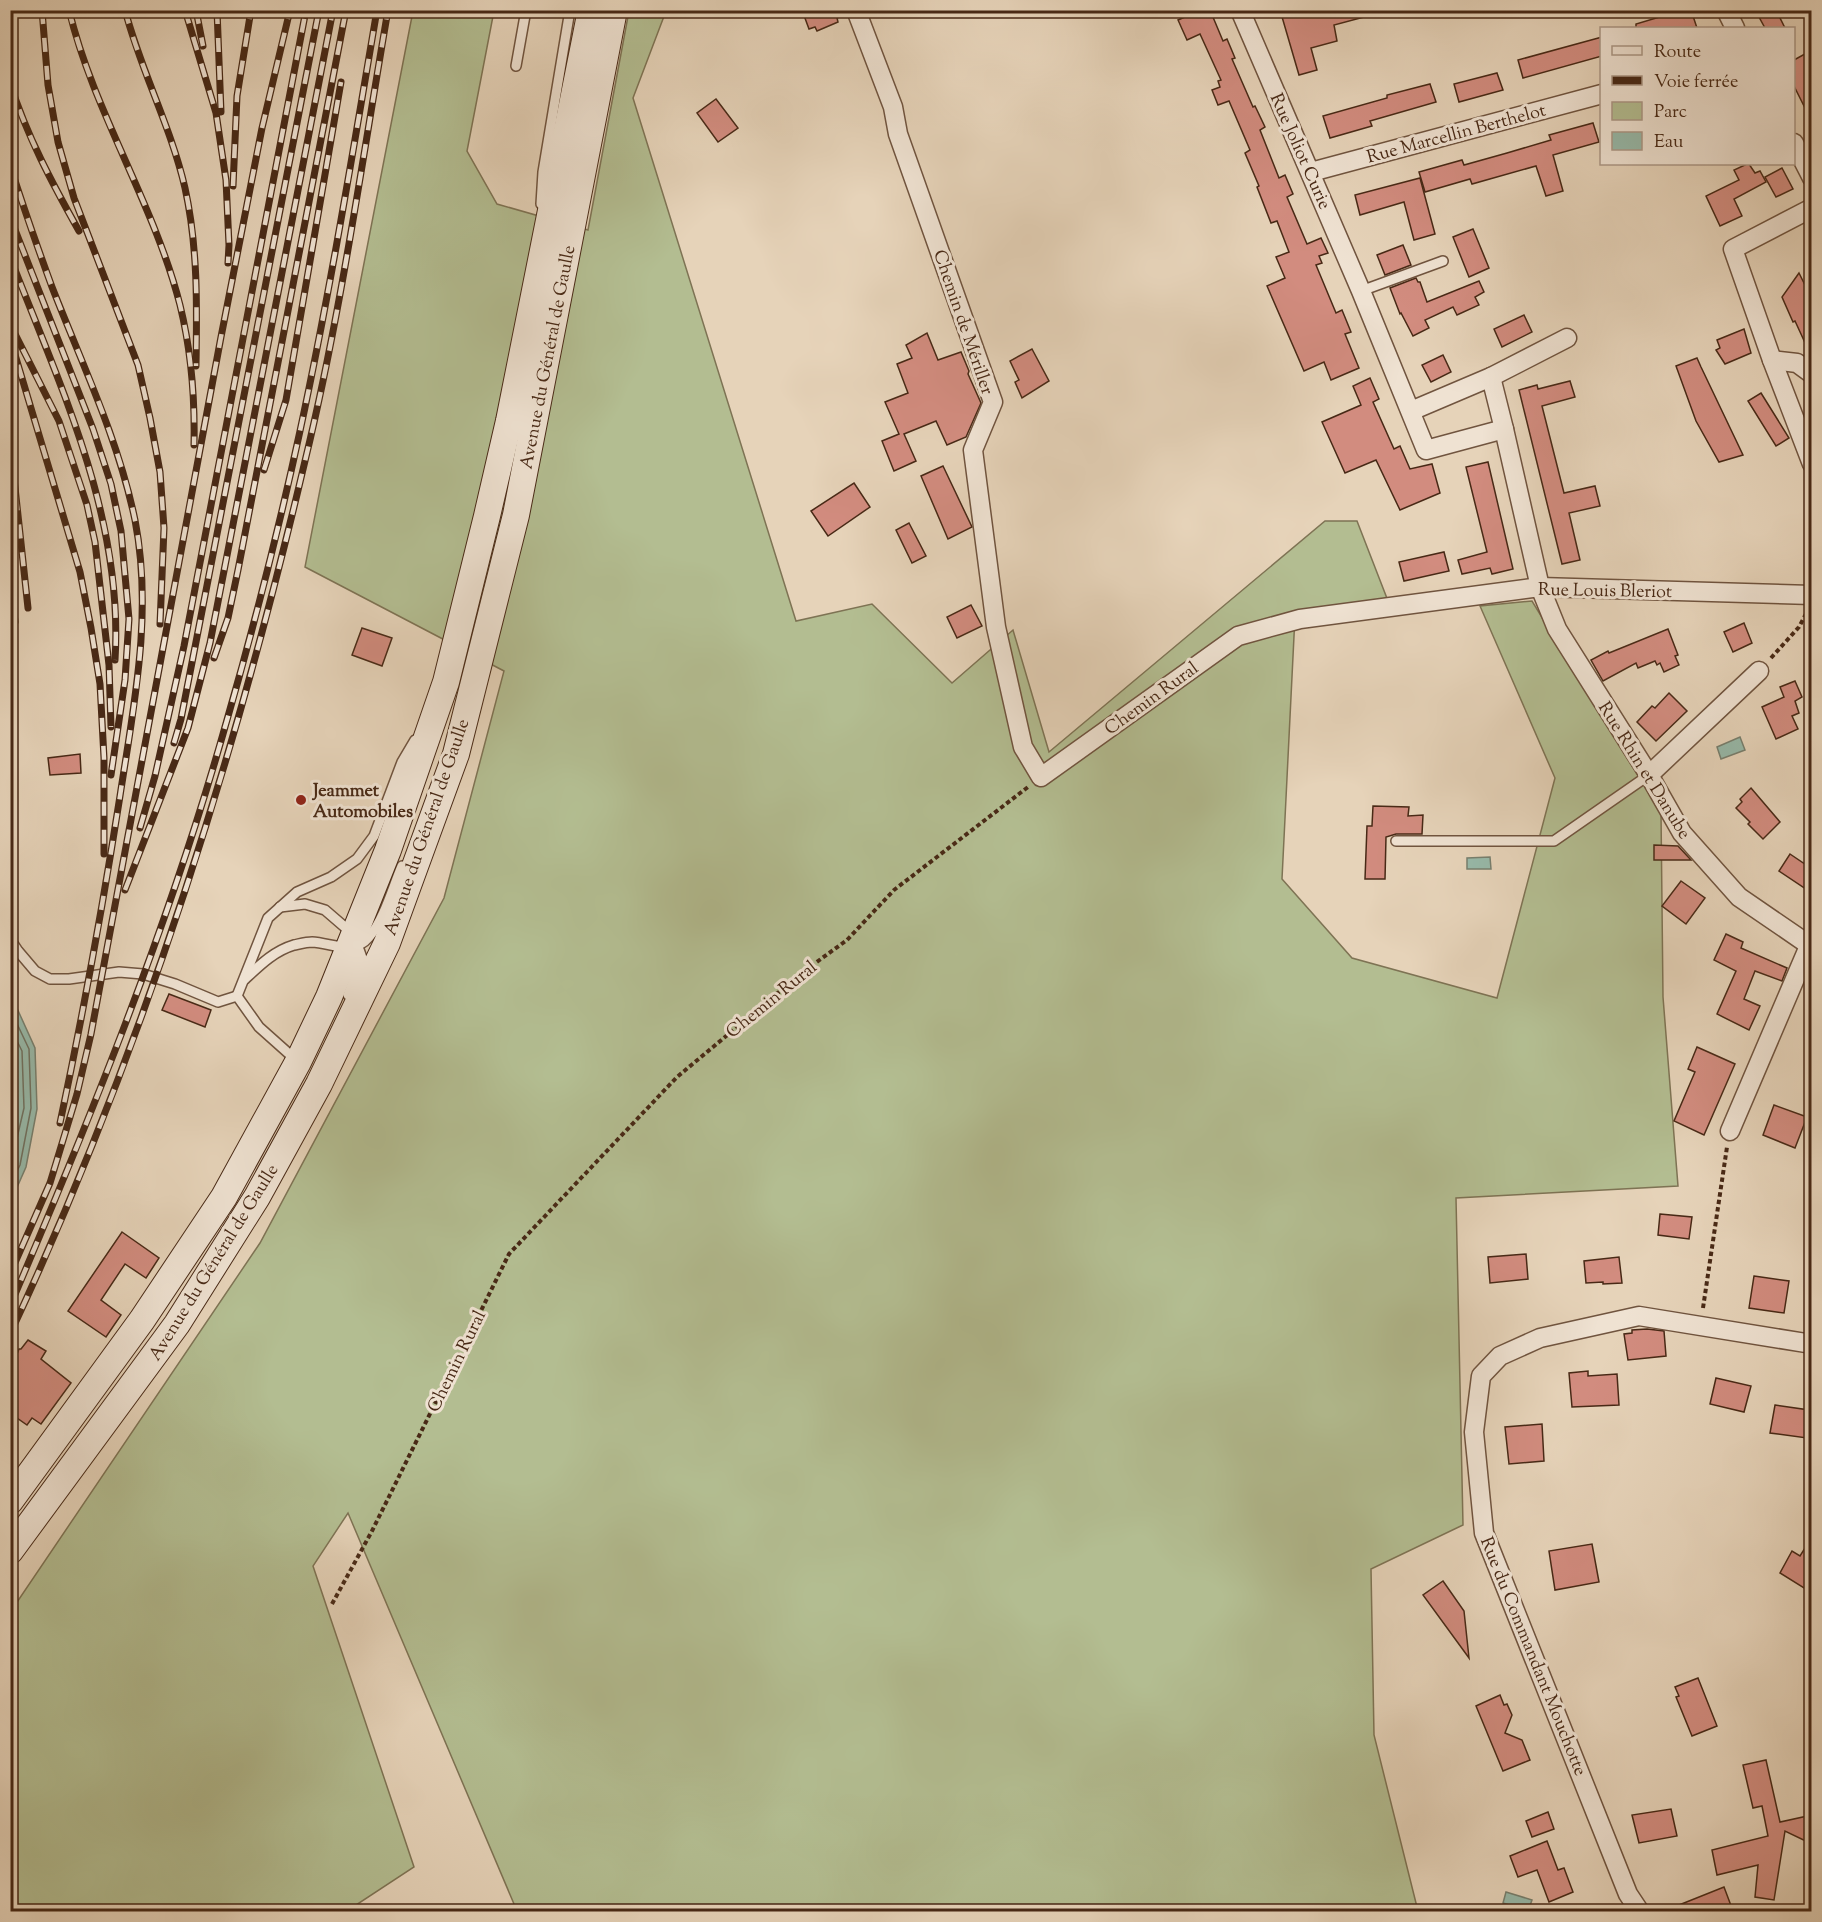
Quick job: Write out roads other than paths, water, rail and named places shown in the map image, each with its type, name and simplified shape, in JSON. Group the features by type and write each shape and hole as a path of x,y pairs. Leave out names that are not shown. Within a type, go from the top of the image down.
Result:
{"main road":[{"name":"Avenue du Général de Gaulle","path":"10,1551 177,1324 257,1197 312,1070 354,942 446,682 490,506 591,10"},
{"name":"Avenue du Général de Gaulle","path":"10,1501 142,1320 312,1070 387,943 456,754 516,515 614,10"}],"street":[{"name":"Chemin de Mériller","path":"856,10 893,107 898,134 993,402 973,450 979,497 996,627 1023,747 1041,777"},
{"name":"Rue Joliot Curie","path":"1240,10 1311,172 1426,450 1504,429"},
{"path":"1726,10 1734,27"},
{"name":"Rue Marcellin Berthelot","path":"1311,172 1600,95"},
{"path":"1795,145 1812,178"},
{"path":"1812,208 1733,249 1812,464"},
{"path":"1411,411 1491,376 1568,338"},
{"path":"1772,360 1797,363 1812,374"},
{"path":"1491,376 1540,587"},
{"name":"Rue Louis Bleriot","path":"1400,606 1540,587 1812,595"},
{"name":"Rue Rhin et Danube","path":"1540,587 1557,629 1649,775 1682,833 1739,897 1810,947"},
{"name":"Chemin Rural","path":"1041,777 1239,636 1300,619 1400,606"},
{"path":"1649,775 1759,671"},
{"path":"1730,1131 1810,947"},
{"name":"Rue du Commandant Mouchotte","path":"1640,1911 1628,1894 1484,1533 1474,1432 1481,1376 1500,1356 1540,1338 1639,1316 1812,1344"}],"lane":[{"path":"516,66 526,10"},
{"path":"537,282 543,172 570,10"},
{"path":"1361,291 1443,261"},
{"path":"237,996 268,918 297,892 331,877 357,860 374,836 402,762 446,682"},
{"path":"435,782 456,754"},
{"path":"1396,841 1554,841 1649,775"},
{"path":"243,981 272,955 294,945 312,942 336,947 368,938 379,922 408,853"},
{"path":"280,907 305,904 325,910 354,942 362,958 346,999"},
{"path":"10,939 35,971 50,978 69,979 119,972 143,974 175,984 218,1002 237,996"},
{"path":"237,996 259,1027 312,1070"}],"water":[{"path":"1740,737 1745,750 1721,759 1717,747"},
{"path":"1490,857 1491,869 1467,869 1467,858"},
{"path":"11,995 35,1048 37,1109 26,1167 11,1201"},
{"path":"1506,1892 1532,1900 1528,1911 1503,1903"}],"railway":[{"path":"42,10 48,85 58,142 74,198 138,365 150,418 160,472 164,528 160,624"},
{"path":"69,10 93,85 155,230 180,305 192,375 194,445"},
{"path":"125,10 172,143 185,188 194,254 196,366"},
{"path":"185,10 216,113 226,180 228,263"},
{"path":"196,10 203,46"},
{"path":"217,10 221,112"},
{"path":"233,186 237,96 251,10"},
{"path":"10,1274 50,1183 77,1094 91,1034 221,337 262,128 290,10"},
{"path":"140,828 155,776 184,646 306,10"},
{"path":"174,743 181,719 319,10"},
{"path":"125,890 188,728 210,643 333,10"},
{"path":"214,658 228,618 238,570 346,10"},
{"path":"10,1306 98,1095 152,952 201,807 234,696 274,545 311,379 377,10"},
{"path":"10,1334 102,1122 142,1014 180,905 248,684 278,573 330,349 388,10"},
{"path":"264,470 286,400 341,82"},
{"path":"10,83 41,159 79,231"},
{"path":"10,165 52,287 119,460 135,520 142,589 140,658 131,727 100,919 60,1123"},
{"path":"10,217 93,429 111,484 121,531 129,619 125,680 111,775"},
{"path":"10,257 68,404 99,504 109,555 115,607 115,660"},
{"path":"10,324 59,421 87,505 95,542 109,665 111,727"},
{"path":"10,338 80,572 91,628 100,684 104,758 104,854"},
{"path":"10,441 28,608"},
{"path":"10,577 15,622"}],"place":[{"name":"Jeammet Automobiles","path":"301,800"}]}
